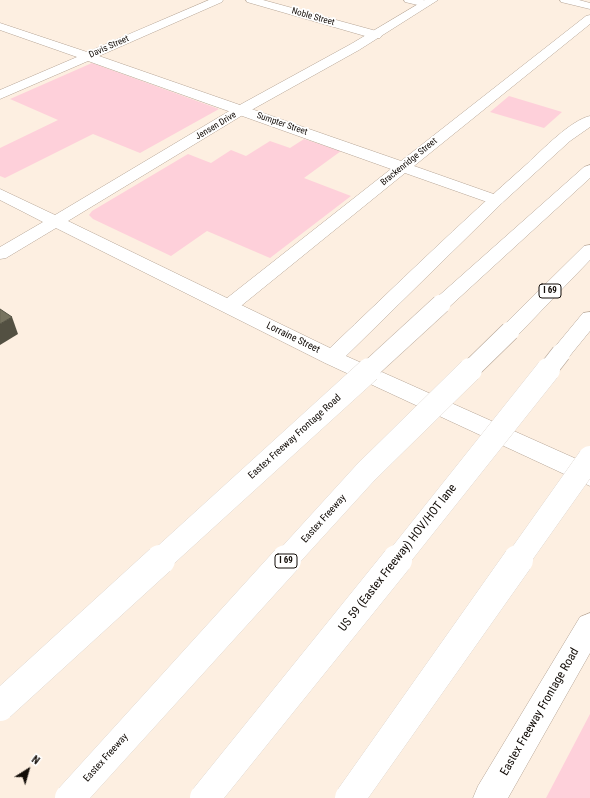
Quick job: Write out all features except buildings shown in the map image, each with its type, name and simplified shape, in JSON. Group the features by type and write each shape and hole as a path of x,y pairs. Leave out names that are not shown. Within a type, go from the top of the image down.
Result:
{"main road":[{"name":"Davis Street","path":"0,95 218,0"},
{"name":"Noble Street","path":"251,0 376,35"},
{"path":"409,0 430,2"},
{"path":"565,0 590,6"},
{"name":"Jensen Drive","path":"0,254 56,222 241,110 376,35 430,2"},
{"name":"Brackenridge Street","path":"228,306 590,18"},
{"name":"Sumpter Street","path":"0,26 496,200"},
{"path":"332,358 496,200 565,138 590,120"},
{"name":"Eastex Freeway Frontage Road","path":"0,706 590,170"},
{"name":"Lorraine Street","path":"0,194 332,358 590,476"},
{"name":"Eastex Freeway","path":"70,798 366,472 510,331 590,250"},
{"name":"US 59 (Eastex Freeway) HOV/HOT lane","path":"205,798 316,662 561,352 590,318"},
{"path":"350,798 590,458"},
{"name":"Eastex Freeway Frontage Road","path":"490,798 590,626"}],"shaded area":[{"path":"92,63 219,109 140,153 93,134 5,178 0,176 0,148 58,120 10,99"},
{"path":"509,96 562,112 544,128 490,112"},
{"path":"304,139 341,151 304,178 351,196 270,258 207,231 171,256 93,219 89,215 92,211 188,154 211,163 231,150 246,156 270,141 290,148"},
{"path":"590,714 590,798 546,798"}]}
